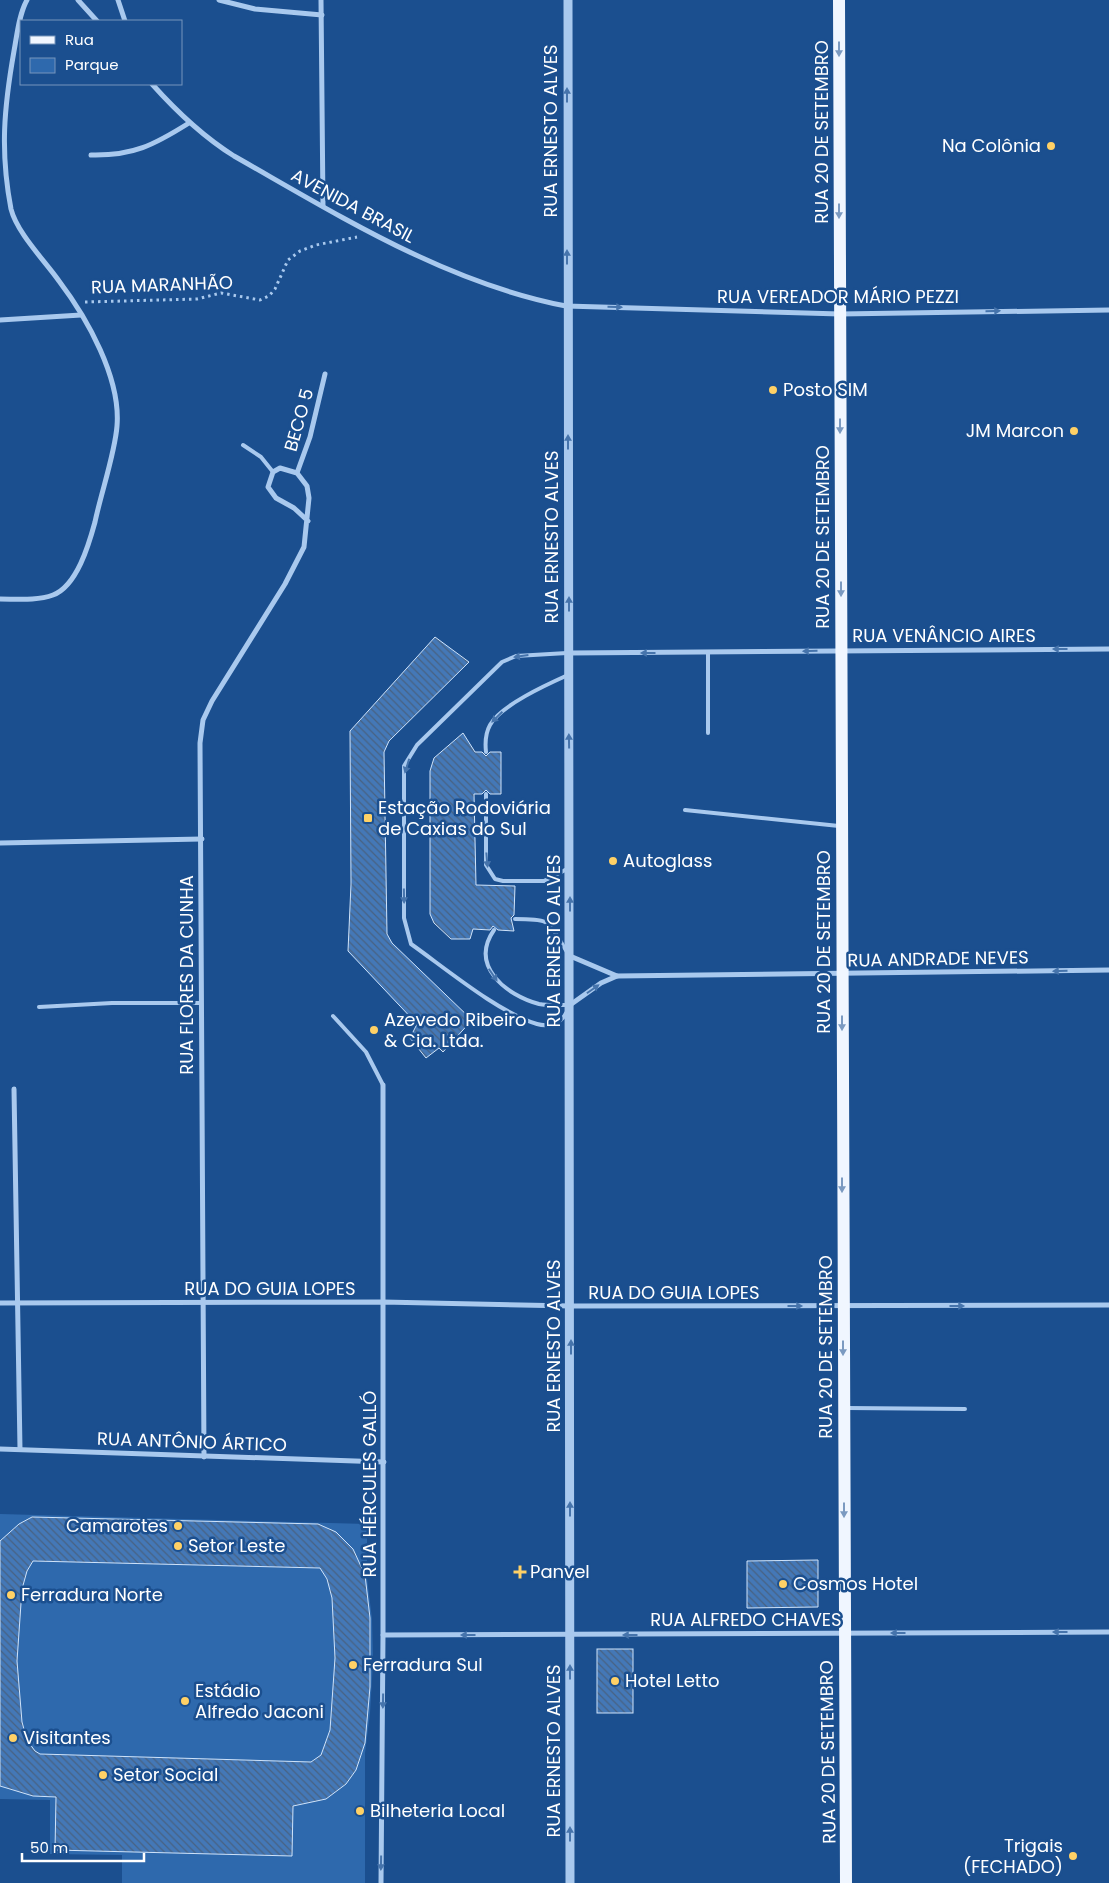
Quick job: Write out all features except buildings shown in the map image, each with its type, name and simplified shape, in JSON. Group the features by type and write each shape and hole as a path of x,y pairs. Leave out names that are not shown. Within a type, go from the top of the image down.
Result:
{"main road":[{"name":"RUA 20 DE SETEMBRO","path":"839,0 846,1883"}],"street":[{"path":"22,20 27,0"},
{"path":"78,0 96,20"},
{"path":"118,0 125,20"},
{"path":"219,0 255,9 322,15"},
{"path":"321,0 323,206"},
{"name":"RUA ERNESTO ALVES","path":"568,0 566,306 570,867 570,1883"},
{"path":"0,600 54,595 64,588 74,574 91,537 117,427 117,401 104,360 74,303 58,279 40,259 11,211 4,174 1,136 20,27"},
{"name":"AVENIDA BRASIL","path":"153,85 189,123 234,156 373,234 444,268 472,279 535,300 566,306"},
{"path":"91,155 119,154 140,150 154,145 189,123"},
{"name":"RUA VEREADOR MÁRIO PEZZI","path":"566,306 840,314 1109,310"},
{"name":"RUA MARANHÃO","path":"0,320 81,315"},
{"name":"BECO 5","path":"298,472 310,437 325,374"},
{"path":"298,472 280,468 273,472 268,487 270,492 294,508 308,521"},
{"name":"RUA FLORES DA CUNHA","path":"204,1457 200,743 203,720 212,701 285,584 304,547 309,498 306,486 298,472"},
{"name":"RUA VENÂNCIO AIRES","path":"569,653 1109,648"},
{"path":"0,843 202,839"},
{"name":"RUA ANDRADE NEVES","path":"570,956 617,976"},
{"name":"RUA ANDRADE NEVES","path":"570,1005 601,983 617,976 1109,970"},
{"name":"RUA HÉRCULES GALLÓ","path":"381,1883 384,1462 383,1085"},
{"path":"14,1089 20,1449"},
{"name":"RUA DO GUIA LOPES","path":"0,1303 383,1302 571,1306 1109,1305"},
{"name":"RUA ANTÔNIO ÁRTICO","path":"0,1449 384,1462"},
{"name":"RUA ALFREDO CHAVES","path":"383,1635 1109,1632"}],"lane":[{"path":"242,445 262,457 273,472"},
{"path":"494,930 488,939 486,949 488,970 494,979 504,987 538,1004 570,1005 564,1018 548,1026 538,1025 514,1015 411,944 404,918 404,766 417,746 502,662 516,656 569,653"},
{"path":"708,653 708,733"},
{"path":"486,752 485,738 489,726 496,716 536,690 568,675"},
{"path":"486,794 486,865 495,879 503,881 544,881 570,867"},
{"path":"685,810 841,826"},
{"path":"514,919 543,919 548,922 570,956"},
{"path":"39,1007 112,1003 200,1002"},
{"path":"333,1016 366,1052 383,1085"},
{"path":"843,1408 965,1409"}],"path":[{"name":"RUA MARANHÃO","path":"74,303 197,299 221,293 260,300 272,293 288,260 300,251 316,245 373,234"}],"green space":[{"name":"Estádio Alfredo Jaconi","path":"0,1514 367,1524 367,1578 372,1619 373,1661 370,1713 365,1753 365,1883 122,1883 122,1855 50,1854 50,1800 0,1799"}],"place":[{"name":"Na Colônia","path":"1051,146"},
{"name":"Posto SIM","path":"773,390"},
{"name":"JM Marcon","path":"1074,431"},
{"name":"Estação Rodoviária de Caxias do Sul","path":"368,818"},
{"name":"Autoglass","path":"613,861"},
{"name":"Azevedo Ribeiro & Cia. Ltda.","path":"374,1030"},
{"name":"Camarotes","path":"178,1526"},
{"name":"Setor Leste","path":"178,1546"},
{"name":"Panvel","path":"520,1572"},
{"name":"Cosmos Hotel","path":"783,1584"},
{"name":"Ferradura Norte","path":"11,1595"},
{"name":"Ferradura Sul","path":"353,1665"},
{"name":"Hotel Letto","path":"615,1681"},
{"name":"Estádio Alfredo Jaconi","path":"185,1701"},
{"name":"Visitantes","path":"13,1738"},
{"name":"Setor Social","path":"103,1775"},
{"name":"Bilheteria Local","path":"360,1811"},
{"name":"Trigais (FECHADO)","path":"1073,1856"}]}
